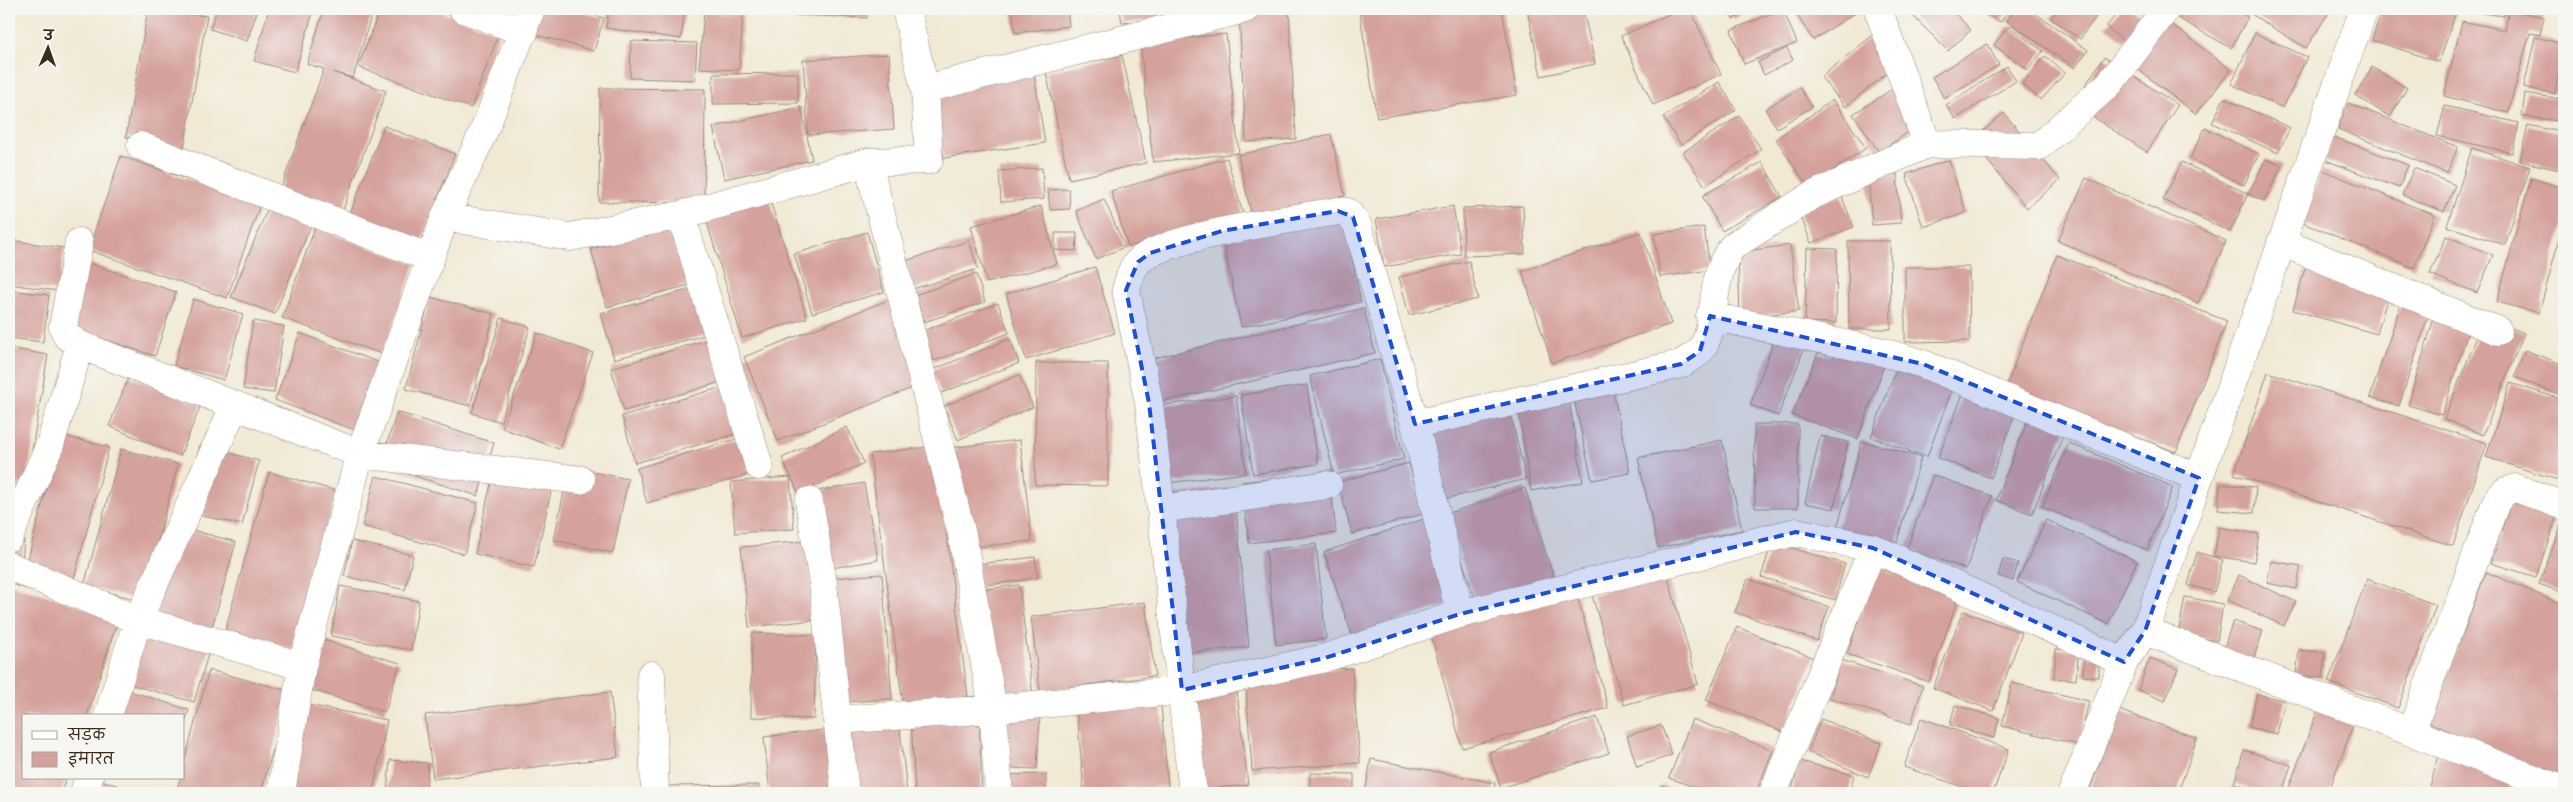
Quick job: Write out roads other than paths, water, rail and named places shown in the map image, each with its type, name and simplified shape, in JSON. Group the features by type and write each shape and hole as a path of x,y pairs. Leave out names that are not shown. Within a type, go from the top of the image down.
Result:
{"street":[{"path":"281,793 302,666 360,454 444,217 486,126 527,20 462,9"},
{"path":"444,217 570,237 681,215 868,162 929,160 926,89 906,9"},
{"path":"926,89 1245,9"},
{"path":"1878,9 1927,144"},
{"path":"1415,424 1681,364 1700,350 1708,335 1717,274 1724,257 1733,246 1813,195 1927,144 2039,146 2110,84 2166,9"},
{"path":"2072,793 2124,662 2145,631 2364,9"},
{"path":"141,146 430,258"},
{"path":"868,162 962,535 994,708 999,793"},
{"path":"1193,793 1150,403 1126,290 1130,274 1138,262 1150,253 1222,231 1338,211 1347,212 1357,224 1415,424 1460,614"},
{"path":"681,215 759,466"},
{"path":"79,242 63,327 67,336 80,345 360,454 581,480"},
{"path":"2282,242 2498,331"},
{"path":"1710,316 1883,352 1923,364 2199,478"},
{"path":"9,537 50,445 80,345"},
{"path":"109,714 138,620 235,405"},
{"path":"1161,509 1328,485"},
{"path":"2412,732 2496,502 2504,492 2516,488 2564,506"},
{"path":"809,501 823,582 845,793"},
{"path":"837,720 994,708 1182,690 1325,658 1460,614 1796,532 1874,548 2124,662"},
{"path":"1773,793 1874,548"},
{"path":"9,566 138,620 302,666"},
{"path":"2145,631 2564,790"},
{"path":"651,675 656,793"},
{"path":"84,793 88,780"}]}
